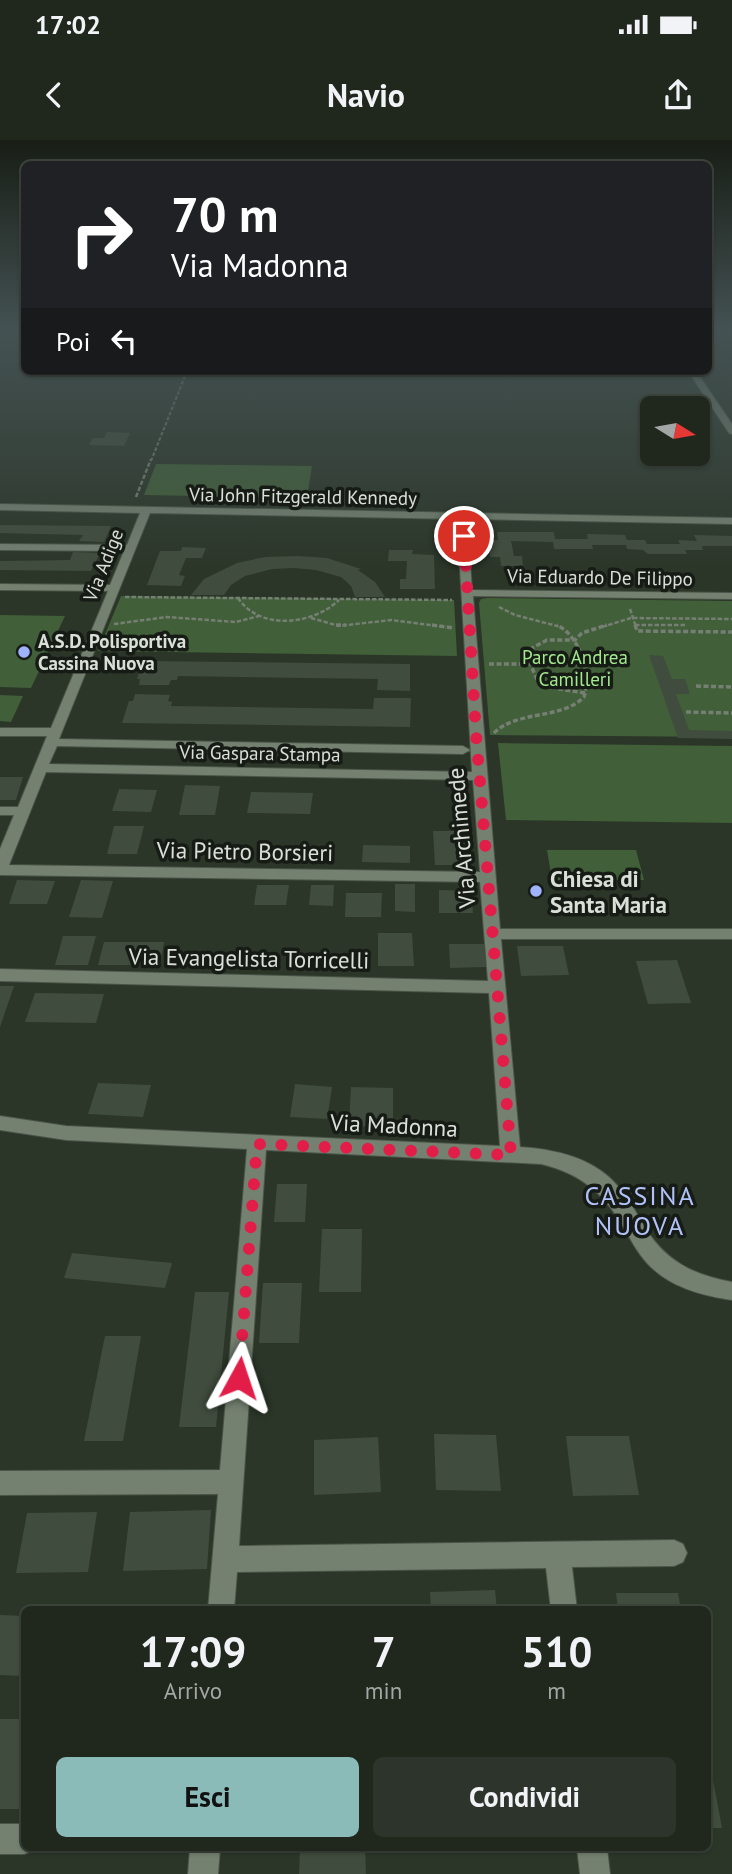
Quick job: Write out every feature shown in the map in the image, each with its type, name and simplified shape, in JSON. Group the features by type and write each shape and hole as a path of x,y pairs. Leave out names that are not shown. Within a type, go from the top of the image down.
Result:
{"street":[{"path":"718,410 732,431"},
{"name":"Via John Fitzgerald Kennedy","path":"0,508 732,521"},
{"name":"Via Adige","path":"0,869 40,768 58,738 112,592 146,511"},
{"name":"Via Archimede","path":"462,516 511,1155"},
{"path":"0,547 131,548"},
{"path":"0,587 112,592"},
{"name":"Via Eduardo De Filippo","path":"467,597 732,596"},
{"path":"0,732 58,738 265,748 463,750"},
{"path":"259,772 265,748"},
{"name":"Via Gaspara Stampa","path":"40,768 480,776"},
{"path":"0,811 22,811"},
{"name":"Via Pietro Borsieri","path":"0,869 489,877"},
{"path":"494,934 732,934"},
{"name":"Via Evangelista Torricelli","path":"0,975 497,987"},
{"name":"Via Madonna","path":"0,1123 66,1133 541,1156 582,1167 610,1189 648,1249 661,1263 684,1279 732,1291"},
{"path":"221,1606 257,1144"},
{"path":"0,1483 231,1482"},
{"path":"224,1559 674,1553"},
{"path":"557,1555 563,1606"},
{"path":"0,1839 21,1839"},
{"path":"203,1874 205,1851"},
{"path":"592,1851 595,1874"}],"path":[{"path":"130,510 171,410"},
{"path":"112,592 238,598 467,597"},
{"path":"238,598 240,606 259,616 277,620 311,618 325,613 340,599"},
{"path":"487,734 517,719 573,705 580,701 585,693 582,664 575,640 563,628 512,614 495,603"},
{"path":"629,605 637,631 732,632"},
{"path":"657,612 663,631"},
{"path":"681,612 689,632"},
{"path":"100,623 137,623 171,617 204,623 236,624 259,616"},
{"path":"311,618 339,626 391,620 439,628 469,628"},
{"path":"575,640 582,633 633,618 732,619"},
{"path":"635,625 686,625"},
{"path":"575,640 557,638 536,645 531,651 532,664 540,686 585,693"},
{"path":"482,664 582,664"},
{"path":"696,686 732,687"},
{"path":"686,712 732,713"}],"green space":[{"path":"156,464 312,466 307,498 144,495"},
{"path":"121,596 454,600 457,656 98,651"},
{"name":"Parco Andrea Camilleri","path":"481,599 732,601 732,737 490,735 479,603"},
{"name":"A.S.D. Polisportiva Cassina Nuova","path":"0,615 65,616 31,688 0,687"},
{"path":"0,695 23,696 11,722 0,721"},
{"path":"498,743 732,746 732,823 506,820"},
{"path":"547,850 636,850 644,880 552,880"}],"building":[{"path":"107,432 130,433 124,446 89,445 93,438 104,438"},
{"path":"0,525 111,526 104,542 79,541 83,535 0,533"},
{"path":"497,532 554,532 555,539 588,539 587,534 625,535 627,540 645,540 647,544 680,544 678,540 697,541 694,535 732,536 732,546 702,546 703,550 685,550 687,554 648,554 643,550 627,549 626,545 592,545 593,549 554,549 553,542 511,541 514,556 522,556 523,566 501,566 500,557 490,557 488,540 498,540"},
{"path":"182,547 206,548 202,558 186,558 179,575 185,576 181,586 147,585 160,551 181,551"},
{"path":"389,550 413,550 412,554 434,555 435,589 400,589 400,579 406,579 407,561 388,561"},
{"path":"73,552 100,553 91,571 0,570 0,561 70,560"},
{"path":"265,557 327,558 361,569 358,570 375,582 385,597 355,597 351,586 341,577 316,570 294,568 272,569 245,576 231,585 224,595 191,595 204,579 237,563"},
{"path":"649,655 663,656 672,679 685,679 690,694 676,694 689,730 732,731 732,739 678,738"},
{"path":"143,661 410,664 410,691 377,690 378,679 178,676 177,680 171,680 169,685 139,685 140,679 137,679"},
{"path":"135,694 170,695 168,701 172,702 171,706 373,709 374,698 411,698 410,727 122,723 129,701 133,701"},
{"path":"0,777 23,777 16,800 0,800"},
{"path":"185,785 220,786 215,815 179,815"},
{"path":"119,789 157,790 151,812 112,811"},
{"path":"251,792 313,793 310,814 247,813"},
{"path":"114,826 144,826 137,854 107,854"},
{"path":"433,831 464,831 467,865 435,865"},
{"path":"363,845 410,846 410,863 362,862"},
{"path":"17,880 55,881 47,904 9,904"},
{"path":"81,880 113,881 102,918 69,917"},
{"path":"395,884 415,884 415,912 395,911"},
{"path":"257,885 289,885 286,905 254,905"},
{"path":"311,885 334,885 333,906 309,905"},
{"path":"439,890 471,891 473,913 439,913"},
{"path":"346,893 382,893 381,917 345,917"},
{"path":"378,933 412,933 414,966 378,966"},
{"path":"63,936 96,936 88,965 55,965"},
{"path":"104,942 164,942 160,965 98,965"},
{"path":"449,944 484,944 486,967 450,968"},
{"path":"517,946 563,946 569,975 521,976"},
{"path":"677,960 691,1003 648,1004 636,961"},
{"path":"0,986 14,986 0,1027"},
{"path":"35,993 104,994 96,1023 25,1022"},
{"path":"98,1083 151,1085 143,1117 88,1114"},
{"path":"295,1084 332,1087 327,1119 290,1117"},
{"path":"351,1087 393,1088 393,1127 349,1126"},
{"path":"277,1184 307,1184 305,1222 274,1222"},
{"path":"322,1229 362,1229 361,1292 319,1292"},
{"path":"72,1253 172,1263 165,1288 64,1278"},
{"path":"263,1283 302,1283 299,1343 259,1343"},
{"path":"195,1292 229,1292 216,1427 179,1427"},
{"path":"105,1336 141,1336 123,1441 84,1441"},
{"path":"434,1434 496,1435 501,1491 436,1490"},
{"path":"566,1436 629,1436 639,1495 573,1496"},
{"path":"378,1437 381,1492 314,1495 314,1440"},
{"path":"211,1510 207,1569 123,1571 130,1512"},
{"path":"97,1512 88,1572 16,1573 27,1513"},
{"path":"495,1590 497,1606 431,1606 430,1592"},
{"path":"616,1593 678,1593 680,1606 618,1606"},
{"path":"0,1615 21,1616 21,1676 0,1675"},
{"path":"0,1719 21,1719 21,1809 0,1809"},
{"path":"711,1770 722,1828 711,1828"},
{"path":"300,1851 365,1851 366,1874 299,1874"}],"place":[{"name":"A.S.D. Polisportiva Cassina Nuova","path":"24,652"},
{"name":"Chiesa di Santa Maria","path":"536,891"}],"district":[{"name":"CASSINA NUOVA","path":"640,1210"}],"route":[{"path":"239,1378 257,1144 511,1155 476,734 464,536"}]}
